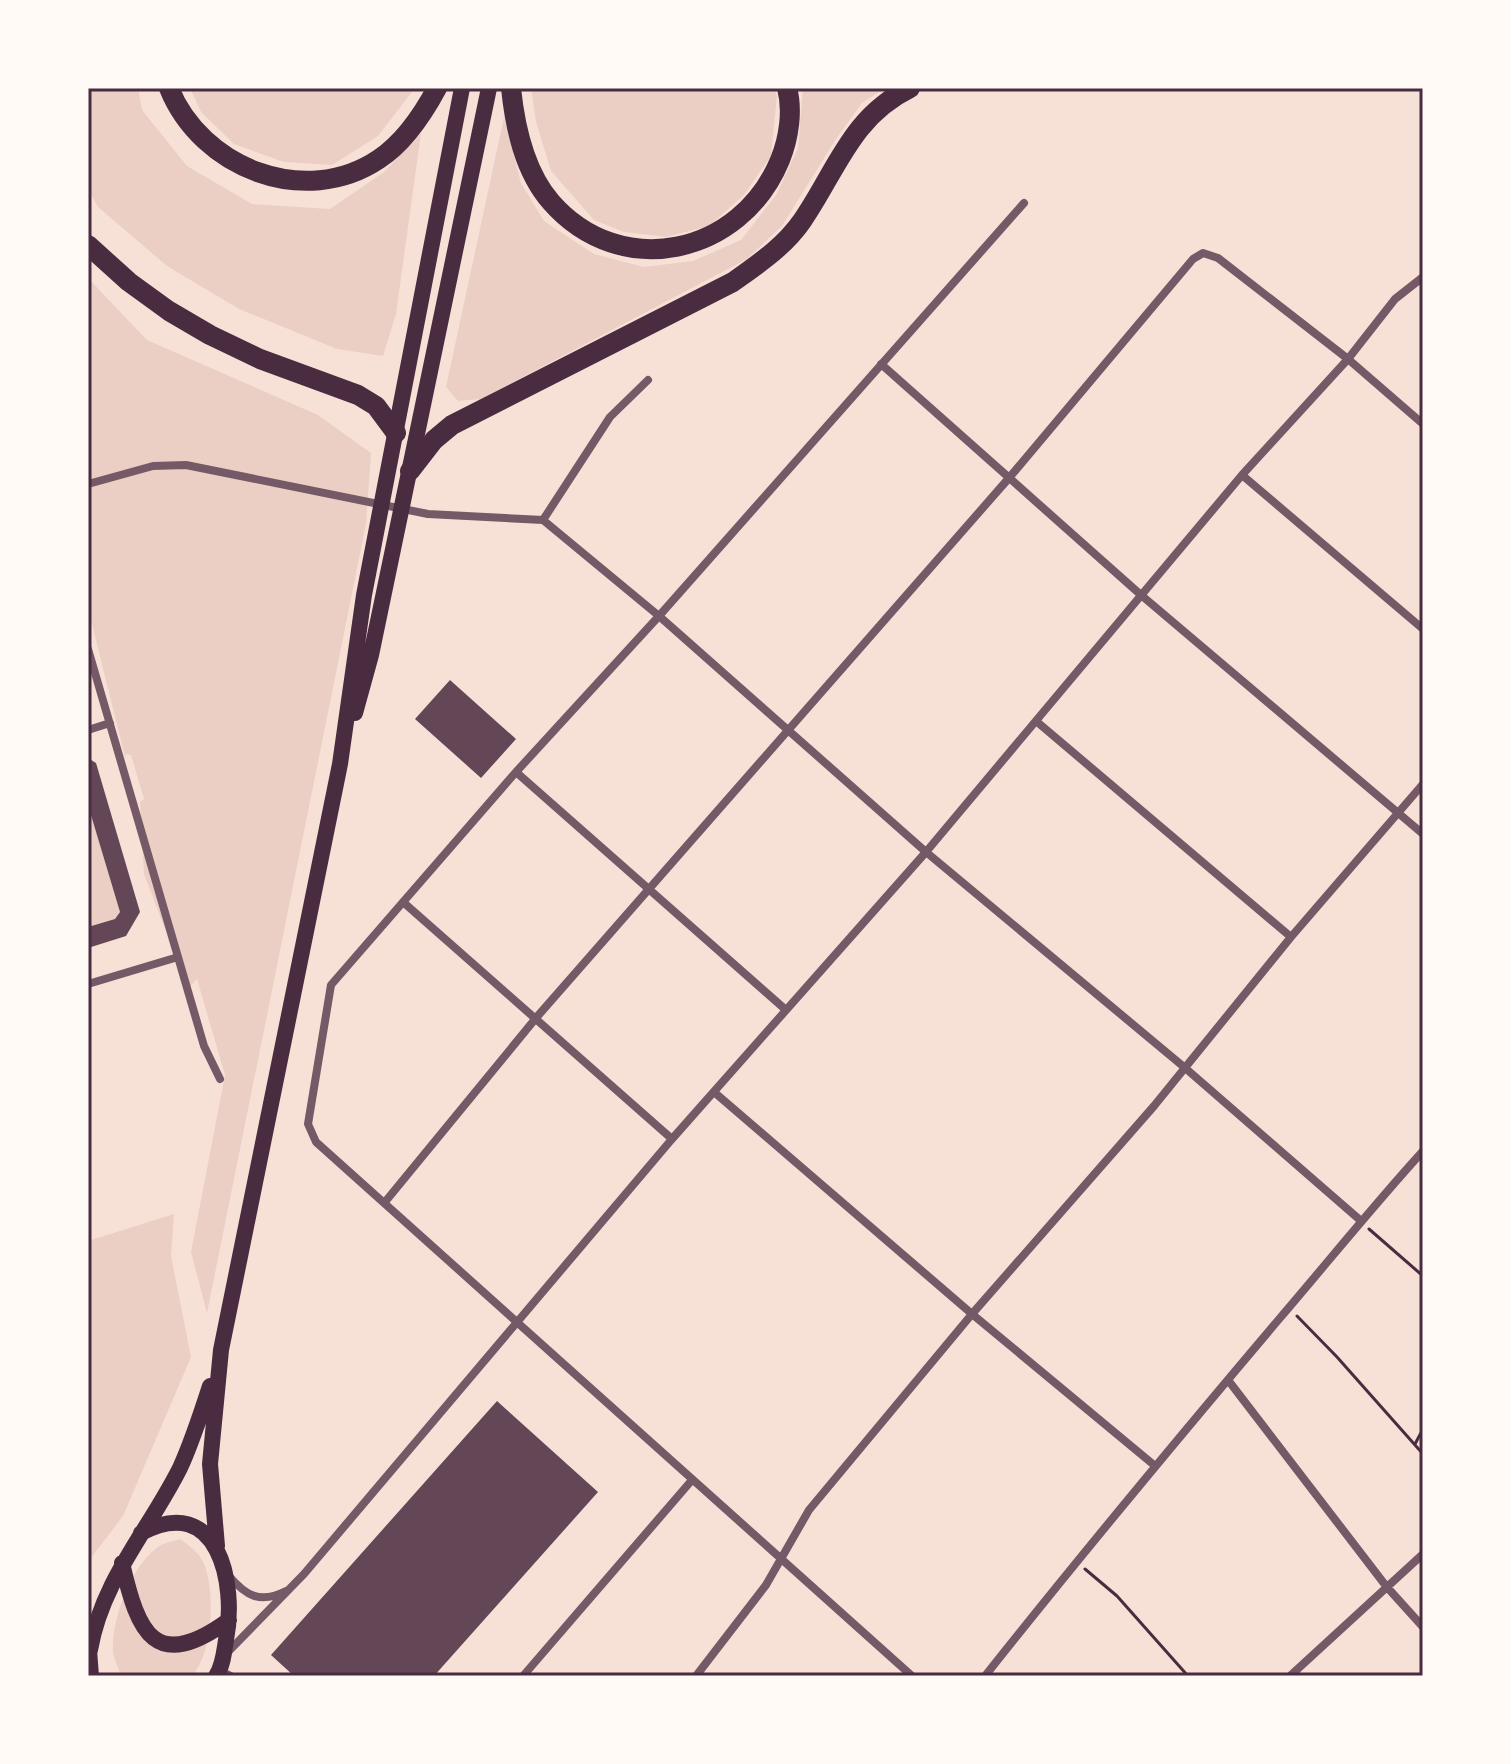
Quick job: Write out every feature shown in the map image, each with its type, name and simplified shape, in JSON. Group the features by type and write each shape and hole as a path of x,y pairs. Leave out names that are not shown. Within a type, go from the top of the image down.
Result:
{"highway":[{"path":"169,88 176,105 212,148 237,165 272,178 301,181 342,176 381,159 422,115 437,88"},
{"path":"511,88 524,156 551,202 579,227 613,243 648,249 681,247 710,237 744,215 771,183 786,144 790,100 787,88"},
{"path":"409,475 434,440 452,425 733,282 771,254 803,220 840,154 867,117 910,88"},
{"path":"88,245 129,282 169,311 260,359 358,395 376,406 396,433"}],"main road":[{"path":"223,1671 229,1620 227,1574 217,1546 210,1464 221,1350 340,764 353,660 372,552 462,88"},
{"path":"340,764 371,655 489,88"},
{"path":"92,1676 89,1655 95,1623 107,1592 179,1470 221,1350"},
{"path":"139,1534 165,1522 183,1524 197,1529 217,1546"},
{"path":"122,1563 138,1620 164,1643 175,1646 190,1644 205,1638 229,1620"}],"street":[{"path":"912,1676 311,1135 308,1124 331,985 516,772 659,616 1024,203"},
{"path":"385,1202 536,1018 1009,478 1193,259 1203,253 1218,258 1348,359 1423,424"},
{"path":"223,1671 672,1139 926,852 1242,475 1348,359 1395,299 1423,277"},
{"path":"881,364 1141,595 1423,834"},
{"path":"543,520 610,417 648,380"},
{"path":"88,484 153,466 186,465 428,514 543,520 659,616 926,852 1184,1067 1360,1220"},
{"path":"1242,475 1423,629"},
{"path":"88,649 204,1046 220,1079"},
{"path":"1036,721 1291,937"},
{"path":"88,730 110,723"},
{"path":"516,772 786,1010"},
{"path":"696,1676 766,1585 809,1510 1423,784"},
{"path":"403,902 672,1139"},
{"path":"88,984 178,957"},
{"path":"714,1092 972,1314 1154,1465"},
{"path":"985,1676 1154,1465 1360,1220 1423,1151"},
{"path":"1228,1380 1386,1586 1423,1627"},
{"path":"523,1676 692,1480"},
{"path":"1290,1676 1423,1554"},
{"path":"227,1574 242,1591 252,1596 266,1598 290,1589"}],"path":[{"path":"1360,1220 1423,1276"},
{"path":"1289,1308 1423,1454"},
{"path":"1415,1444 1423,1429"},
{"path":"1075,1561 1117,1596 1188,1676"}],"shaded area":[{"path":"88,88 138,88 142,110 187,166 252,204 330,209 384,172 421,133 396,314 383,356 337,349 239,309 167,266 98,207 88,189"},
{"path":"190,88 415,88 378,136 332,165 284,162 234,144 201,112"},
{"path":"531,88 774,88 777,96 771,156 744,195 709,226 666,237 624,232 594,220 551,171 536,122"},
{"path":"803,88 885,88 862,103 782,226 747,259 481,399 458,401 446,387 504,117 521,183 544,221 594,254 644,267 693,261 741,240 776,195 798,148"},
{"path":"88,278 147,340 318,415 371,453 366,524 207,1313 191,1252 225,1075 197,979 188,989 144,874 140,802 144,799 131,755 126,754 125,757 88,608"},
{"path":"88,805 120,912 115,919 88,927"},
{"path":"174,1214 171,1256 191,1357 123,1516 88,1562 88,1241"},
{"path":"180,1539 200,1557 208,1578 210,1623 199,1666 192,1676 121,1676 114,1655 113,1639 125,1592 151,1553 161,1545"}],"building":[{"path":"450,680 516,739 481,778 415,719"},
{"path":"88,758 96,763 140,912 126,936 88,948 88,927 115,919 120,912 88,805"},
{"path":"497,1401 598,1492 434,1676 294,1676 271,1655"}]}
